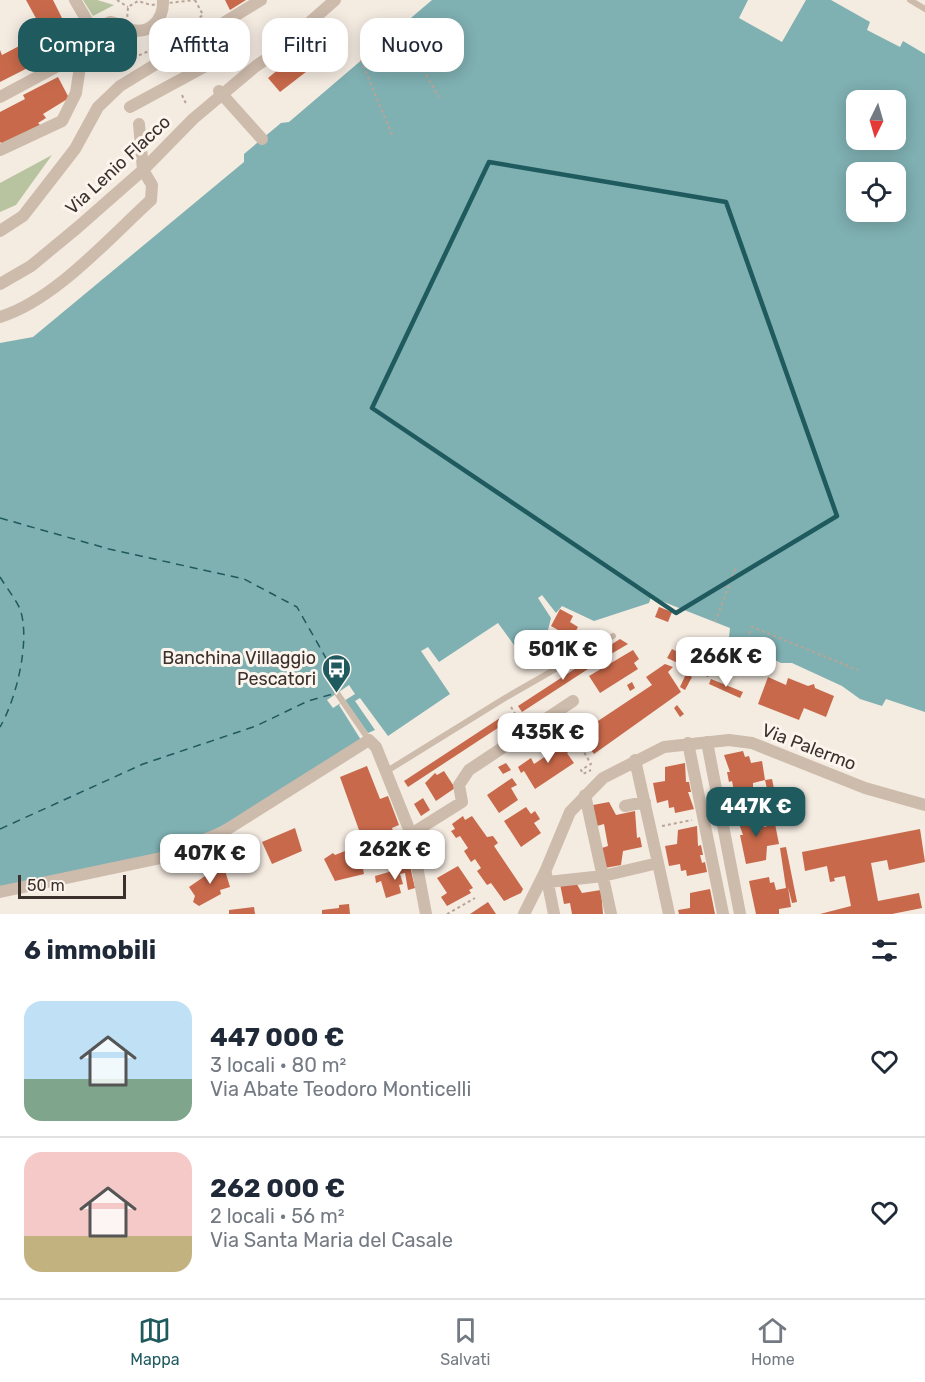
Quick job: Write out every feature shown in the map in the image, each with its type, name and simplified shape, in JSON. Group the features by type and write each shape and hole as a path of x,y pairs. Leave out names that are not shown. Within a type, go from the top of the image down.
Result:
{"street":[{"path":"75,0 85,18"},
{"path":"0,231 22,216 75,149 98,107 120,86 261,0"},
{"name":"Via Lenio Flacco","path":"0,284 31,266 143,170 221,92 274,54 335,0"},
{"path":"137,31 151,27 160,17 159,3"},
{"path":"0,97 47,72"},
{"path":"0,150 62,121 76,93 79,72"},
{"path":"130,107 196,72"},
{"path":"221,92 262,139"},
{"path":"0,317 23,309 44,297 151,200 152,185 143,170 138,124"},
{"path":"411,834 462,802 459,785 469,770 573,701"},
{"path":"0,892 171,853 223,832 369,740 376,747 387,771 411,834 426,914"},
{"path":"707,742 740,914"},
{"name":"Via Palermo","path":"524,914 547,877 570,813 585,795 603,778 664,747 707,742 752,743 865,788 925,805"},
{"path":"688,743 723,914"},
{"path":"635,760 669,914"},
{"path":"585,795 611,914"},
{"path":"625,806 645,802"},
{"path":"554,914 547,877 603,876 658,863"}],"lane":[{"path":"910,0 925,9"},
{"path":"387,771 505,698 613,636"},
{"path":"337,693 369,740"}],"path":[{"path":"117,0 128,7 138,1 159,3 195,0 203,15 198,18"},
{"path":"366,72 393,137"},
{"path":"425,72 440,97"},
{"path":"715,622 736,567"},
{"path":"745,645 752,627 858,670"},
{"path":"572,732 591,764 581,770 583,774 597,767 603,778"},
{"path":"721,814 766,806"},
{"path":"651,828 703,817"},
{"path":"447,914 475,898"}],"highlighted area":[{"path":"489,162 726,202 837,516 676,613 372,408"}],"green space":[{"path":"83,0 97,0 114,5 93,16"},
{"path":"52,155 16,205 0,212 0,183"}],"water":[{"path":"432,0 748,0 739,18 782,42 806,0 831,0 870,22 867,30 900,47 903,41 925,54 925,712 886,699 882,706 860,699 842,686 792,663 781,663 729,637 730,628 651,597 649,603 594,621 562,606 556,613 542,595 538,598 551,618 548,630 517,649 498,623 439,662 428,647 421,651 450,694 388,736 360,698 355,701 375,730 368,733 345,700 339,705 361,740 276,794 210,832 165,852 142,859 0,887 0,343 33,337 244,162 244,154 281,123 289,122 360,61 360,72 464,72 464,18 411,18"}],"pier":[{"path":"349,685 355,694 333,708 327,700"}],"building":[{"path":"26,0 53,0 62,18 36,18"},
{"path":"225,0 246,0 230,10"},
{"path":"18,47 20,72 0,82 0,50 2,55"},
{"path":"275,72 306,72 280,92 268,78"},
{"path":"58,77 69,98 43,114 46,118 38,123 40,125 3,144 0,142 0,112 25,99 23,95"},
{"path":"659,607 672,612 668,622 655,617"},
{"path":"560,609 573,616 570,622 578,627 572,638 551,626"},
{"path":"620,639 628,644 611,654 606,648"},
{"path":"672,649 711,670 708,677 667,658"},
{"path":"604,650 608,656 522,712 518,706"},
{"path":"633,650 639,659 634,663 638,669 600,693 589,676"},
{"path":"665,664 673,667 668,672 681,692 594,754 586,743 592,739 586,729 652,685 646,677"},
{"path":"686,674 692,677 685,690 680,687"},
{"path":"768,677 786,685 788,678 808,686 814,684 815,688 834,696 826,717 804,708 799,720 758,704"},
{"path":"711,679 743,692 740,698 709,684"},
{"path":"632,682 635,688 630,691 627,685"},
{"path":"677,705 684,714 680,717 674,708"},
{"path":"503,716 507,722 408,787 404,781"},
{"path":"560,738 564,744 569,741 573,748 567,753 574,763 535,789 524,771 521,773 518,767 531,758 534,764 549,754 546,749"},
{"path":"743,751 745,757 749,756 751,763 762,761 765,780 753,783 753,797 733,801 731,791 734,791 732,781 729,782 727,772 730,772 724,755"},
{"path":"506,763 511,770 503,774 498,767"},
{"path":"685,763 686,782 689,782 691,792 688,792 694,809 675,813 674,807 669,808 668,800 657,803 653,783 665,781 665,767"},
{"path":"367,766 380,799 388,796 399,825 392,828 401,856 372,868 371,866 363,869 364,874 335,881 324,859 333,853 335,855 345,851 348,847 350,849 364,844 340,777"},
{"path":"444,771 455,788 436,801 425,783 435,773 437,775"},
{"path":"512,778 517,785 511,788 518,800 499,813 487,795"},
{"path":"772,779 781,823 775,824 765,780"},
{"path":"423,798 430,810 421,816 414,804"},
{"path":"609,802 616,815 635,811 637,838 640,837 642,847 623,851 621,865 605,868 602,848 608,846 604,824 597,826 593,805"},
{"path":"526,807 531,814 535,811 540,819 534,823 541,833 521,847 504,821"},
{"path":"757,814 758,820 762,819 764,827 775,824 779,844 767,846 766,860 746,864 740,835 743,835 737,818"},
{"path":"463,816 465,820 472,816 487,837 493,836 498,843 494,846 523,889 521,893 504,901 491,883 487,885 477,871 481,868 475,859 471,862 464,851 468,848 460,836 456,838 451,831 455,829 452,824"},
{"path":"697,826 698,846 701,845 703,855 700,855 702,863 705,862 707,872 687,876 686,870 681,871 680,864 669,866 665,846 677,844 678,830"},
{"path":"295,828 302,851 272,864 262,842"},
{"path":"920,829 925,862 889,870 887,860 871,863 878,901 919,893 922,908 892,914 820,914 851,906 845,876 834,878 835,881 830,882 827,866 805,871 802,852"},
{"path":"786,847 797,902 792,903 788,887 791,907 779,909 779,914 756,914 749,881 769,877 770,883 774,882 776,890 786,888 780,848"},
{"path":"223,864 230,887 220,890 221,894 199,906 193,902 195,896 189,887 205,876 203,870"},
{"path":"410,866 415,888 408,890 405,873 400,874 403,884 399,885 401,893 386,898 381,881 376,883 375,876"},
{"path":"458,866 473,888 469,890 471,893 447,906 441,897 447,893 437,878"},
{"path":"575,881 582,893 601,890 603,914 572,914 570,903 564,904 560,884"},
{"path":"710,889 715,914 679,914 678,910 690,908 690,893"},
{"path":"488,902 496,914 470,914"},
{"path":"349,904 350,914 322,914 322,910"},
{"path":"254,907 255,914 229,914 229,910"}],"ferry route":[{"path":"0,518 109,549 244,579 297,607 331,667 337,690"},
{"path":"0,577 20,609 24,637 16,686 0,727"},
{"path":"0,829 143,764 256,726 308,701 336,693"}],"place":[{"name":"Banchina Villaggio Pescatori","path":"337,694"}]}
